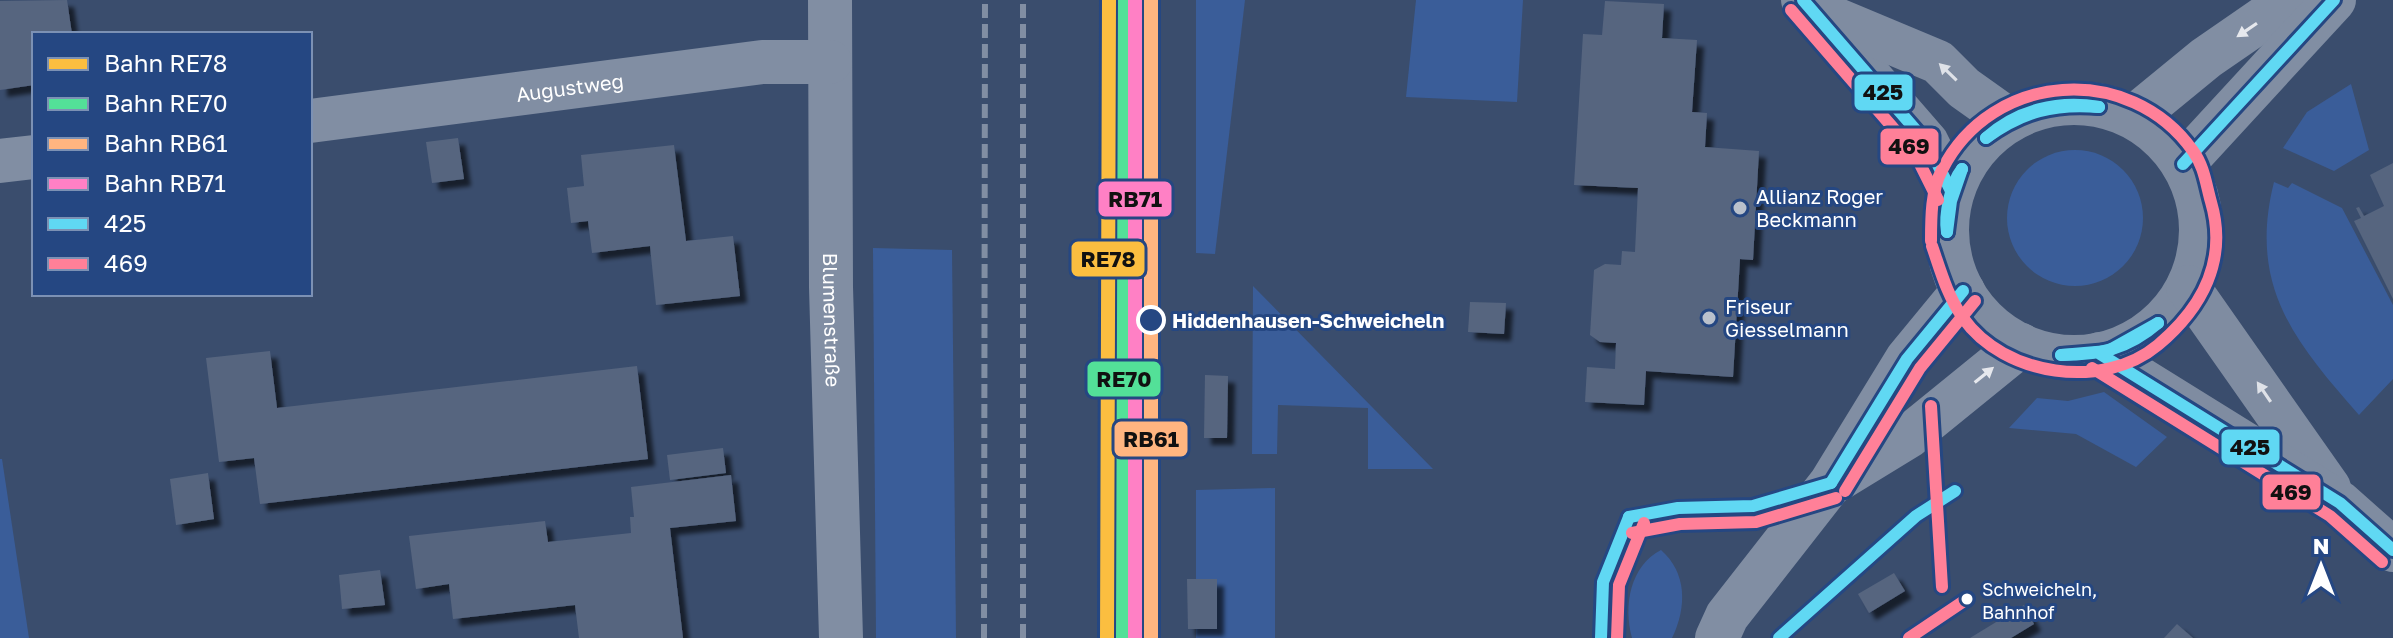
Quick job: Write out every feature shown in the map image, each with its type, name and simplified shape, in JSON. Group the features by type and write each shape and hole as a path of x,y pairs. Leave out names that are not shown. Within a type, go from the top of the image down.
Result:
{"main road":[{"path":"1808,5 1938,62 1964,88 2009,120"},
{"path":"1808,5 1927,143 1952,193"},
{"path":"2071,103 2103,106 2134,117 2153,129 2183,164 2202,228 2199,259 2188,287 2167,318 2136,341 2100,354 2074,357 2047,354 2021,345 1998,332 1963,291 1952,267 1947,241 1952,193 1965,164 1985,139 2009,120 2039,107 2071,103"},
{"path":"2188,287 2340,503"},
{"path":"2100,354 2340,503 2393,550"}],"street":[{"name":"Blumenstraße","path":"830,0 831,287 841,638"},
{"path":"2134,117 2206,58 2267,16 2319,0"},
{"path":"2183,164 2334,0"},
{"name":"Augustweg","path":"312,121 762,62 830,62"},
{"path":"0,161 32,157"},
{"path":"1717,638 1727,616 1831,483 1907,359 1963,291"},
{"path":"1831,483 1909,436 2021,345"}],"shaded area":[{"path":"1196,0 1245,0 1215,254 1196,253"},
{"path":"1416,0 1523,0 1517,102 1406,97"},
{"path":"2351,84 2369,150 2334,171 2283,148 2307,112"},
{"path":"2075,150 2101,155 2123,170 2138,192 2143,218 2138,244 2123,266 2101,281 2075,286 2049,281 2027,266 2012,244 2007,218 2012,192 2027,170 2049,155"},
{"path":"2274,182 2288,188 2292,183 2342,208 2393,305 2393,379 2359,415 2315,362 2282,310 2272,282 2267,252"},
{"path":"873,248 952,250 956,638 876,638"},
{"path":"1253,286 1433,469 1368,469 1368,408 1278,405 1277,454 1252,454"},
{"path":"2104,392 2167,437 2136,467 2076,434 2009,428 2037,398 2068,401"},
{"path":"2,459 29,638 0,638"},
{"path":"1275,488 1275,638 1196,638 1196,629 1217,629 1217,579 1196,579 1196,490"},
{"path":"1661,550 1670,559 1680,580 1682,603 1677,626 1672,638 1632,638 1628,613 1632,588 1642,566"}],"building":[{"path":"67,0 72,32 32,32 32,85 0,90 0,1"},
{"path":"1605,1 1664,4 1662,38 1697,40 1692,112 1707,113 1705,147 1759,151 1753,260 1740,259 1733,377 1646,371 1644,405 1585,402 1587,367 1615,369 1616,343 1600,342 1590,335 1594,270 1605,264 1621,265 1622,251 1635,252 1638,188 1574,185 1583,34 1602,35"},
{"path":"458,138 464,179 432,183 426,142"},
{"path":"674,145 686,241 733,236 740,296 656,305 650,246 592,253 588,221 571,223 567,188 584,186 581,155"},
{"path":"2393,163 2393,299 2354,221 2361,218 2356,208 2359,207 2364,216 2384,206 2370,175"},
{"path":"1470,302 1506,303 1504,334 1468,332"},
{"path":"270,351 277,408 637,366 648,459 260,504 254,458 219,462 206,358"},
{"path":"1205,375 1228,376 1227,438 1204,438"},
{"path":"723,448 726,473 670,480 667,455"},
{"path":"208,473 214,519 176,525 170,479"},
{"path":"731,475 736,521 670,528 683,638 579,638 575,605 453,619 449,584 416,589 409,536 545,521 548,542 631,533 630,517 634,517 631,487"},
{"path":"380,570 385,605 342,609 339,575"},
{"path":"1894,573 1905,591 1869,613 1858,594"},
{"path":"1187,579 1217,579 1217,629 1188,629"},
{"path":"2024,605 2034,624 2011,638 1970,638"},
{"path":"2177,624 2193,638 2164,638"}],"railway":[{"path":"984,638 985,0"},
{"path":"1023,0 1023,638"}],"rail line":[{"name":"RE78","path":"1107,638 1109,0"},
{"name":"RE70","path":"1123,638 1125,0"},
{"name":"RB71","path":"1135,0 1135,638"},
{"name":"RB61","path":"1151,0 1151,638"}],"transit line":[{"name":"425","path":"1803,0 1927,143 1952,193"},
{"name":"425","path":"2183,164 2334,0"},
{"name":"469","path":"1791,10 1914,152 1938,200"},
{"name":"469","path":"1931,241 1936,186 1942,170 1965,137 1993,113 2027,97 2063,90 2099,92 2134,102 2166,122 2200,163 2215,223 2216,244 2213,263 2199,299 2174,331 2136,359 2110,368 2083,372 2028,364 2003,353 1981,338 1953,301 1932,246"},
{"name":"425","path":"1986,138 2011,120 2039,109 2068,105 2099,107"},
{"name":"425","path":"1986,138 2039,111 2067,106 2099,107"},
{"name":"425","path":"1947,232 1949,199 1962,169"},
{"name":"425","path":"1947,232 1951,201 1962,169"},
{"name":"425","path":"1831,483 1907,359 1963,291"},
{"name":"469","path":"1845,491 1920,368 1975,301"},
{"name":"425","path":"2061,355 2113,349 2136,339 2158,323"},
{"name":"425","path":"2061,355 2108,351 2158,323"},
{"name":"425","path":"2100,354 2340,503 2393,550"},
{"name":"469","path":"2092,368 2330,516 2382,562"},
{"name":"469","path":"1931,406 1942,587"},
{"name":"425","path":"1629,517 1678,508 1753,506 1831,483"},
{"name":"425","path":"1779,638 1916,516 1955,491"},
{"name":"469","path":"1632,533 1680,524 1756,522 1836,498"},
{"name":"425","path":"1601,638 1603,582 1629,517"},
{"name":"469","path":"1617,638 1619,585 1644,523"},
{"name":"469","path":"1909,638 1967,599"}],"place":[{"name":"Allianz Roger Beckmann","path":"1740,208"},
{"name":"Friseur Giesselmann","path":"1709,318"},
{"name":"Hiddenhausen-Schweicheln","path":"1151,320"},
{"name":"Schweicheln, Bahnhof","path":"1967,599"}]}
